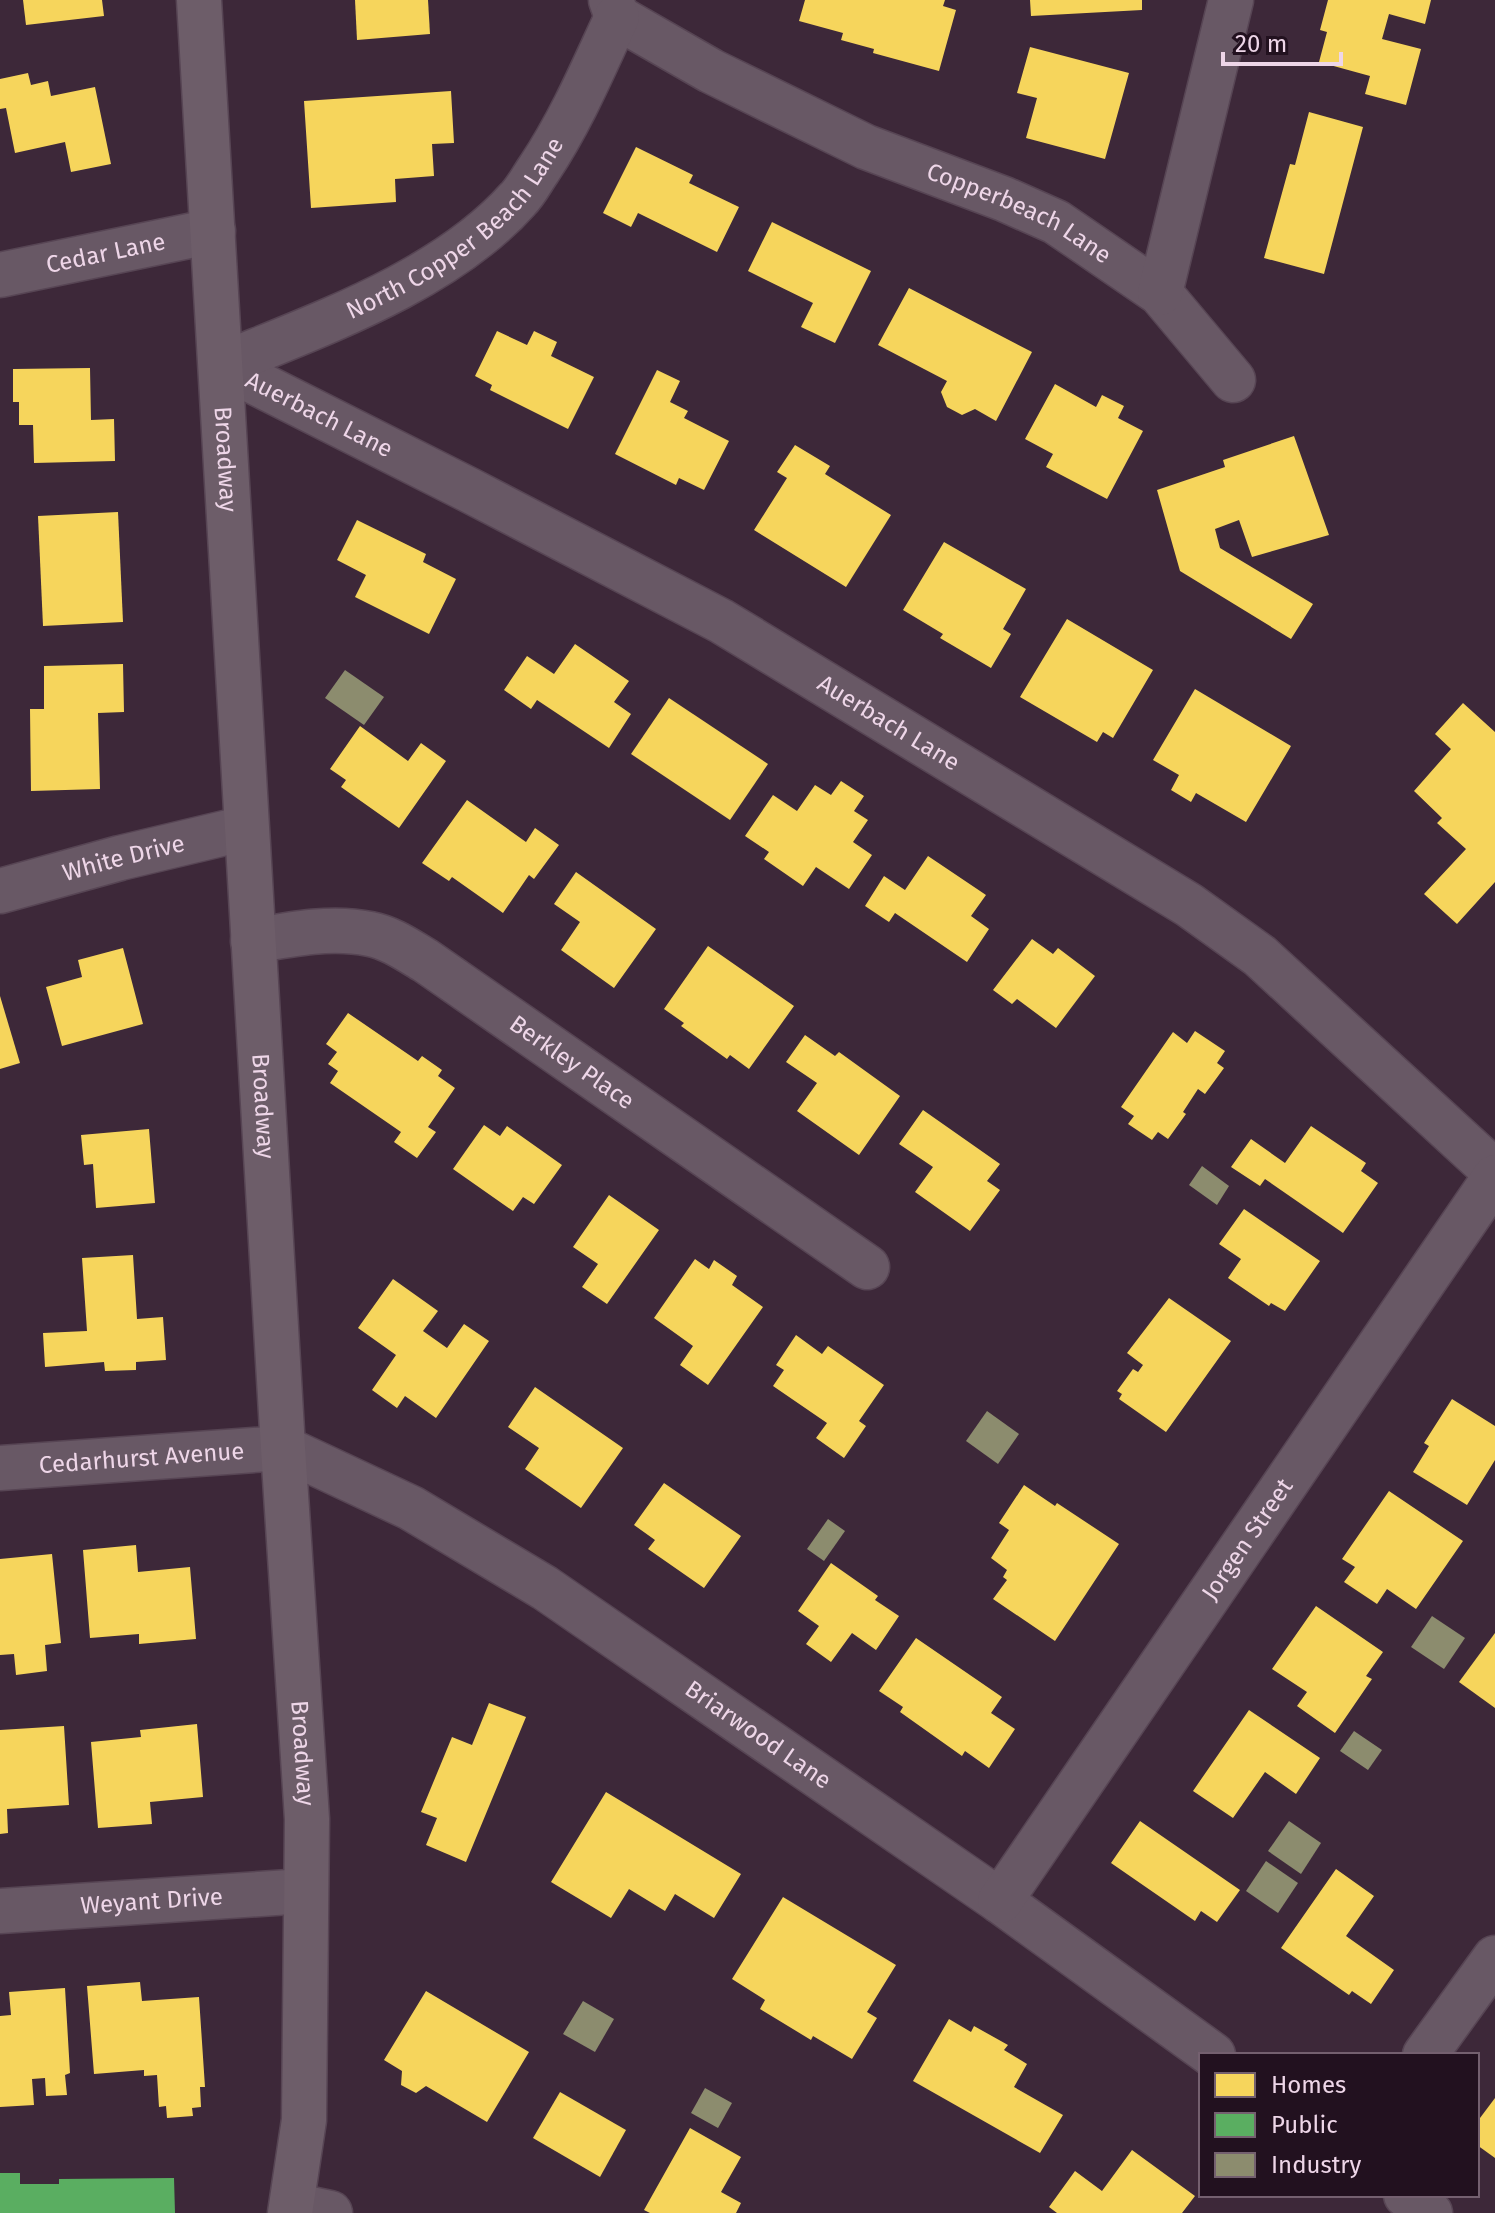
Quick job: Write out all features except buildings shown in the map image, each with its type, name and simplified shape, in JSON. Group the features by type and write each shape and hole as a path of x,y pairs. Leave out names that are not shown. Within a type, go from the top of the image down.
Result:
{"main road":[{"name":"Broadway","path":"199,0 307,1819 304,2210"}],"street":[{"path":"1160,293 1231,0"},
{"name":"Copperbeach Lane","path":"614,8 711,71 866,147 1056,222 1160,293 1233,380"},
{"name":"North Copper Beach Lane","path":"221,365 321,324 399,287 456,255 519,199 566,127 614,8"},
{"name":"Cedar Lane","path":"0,275 213,231"},
{"name":"Auerbach Lane","path":"221,365 721,621 1189,905 1260,956 1495,1174"},
{"name":"White Drive","path":"0,891 246,828"},
{"name":"Berkley Place","path":"253,941 297,932 339,932 371,934 398,944 867,1267"},
{"name":"Jorgen Street","path":"1000,1901 1495,1174"},
{"name":"Cedarhurst Avenue","path":"0,1468 283,1448"},
{"name":"Briarwood Lane","path":"283,1448 411,1508 545,1588 1000,1901 1210,2053"},
{"name":"Weyant Drive","path":"0,1911 305,1891"},
{"path":"1426,2053 1495,1958"},
{"path":"1409,2197 1430,2213"}]}
